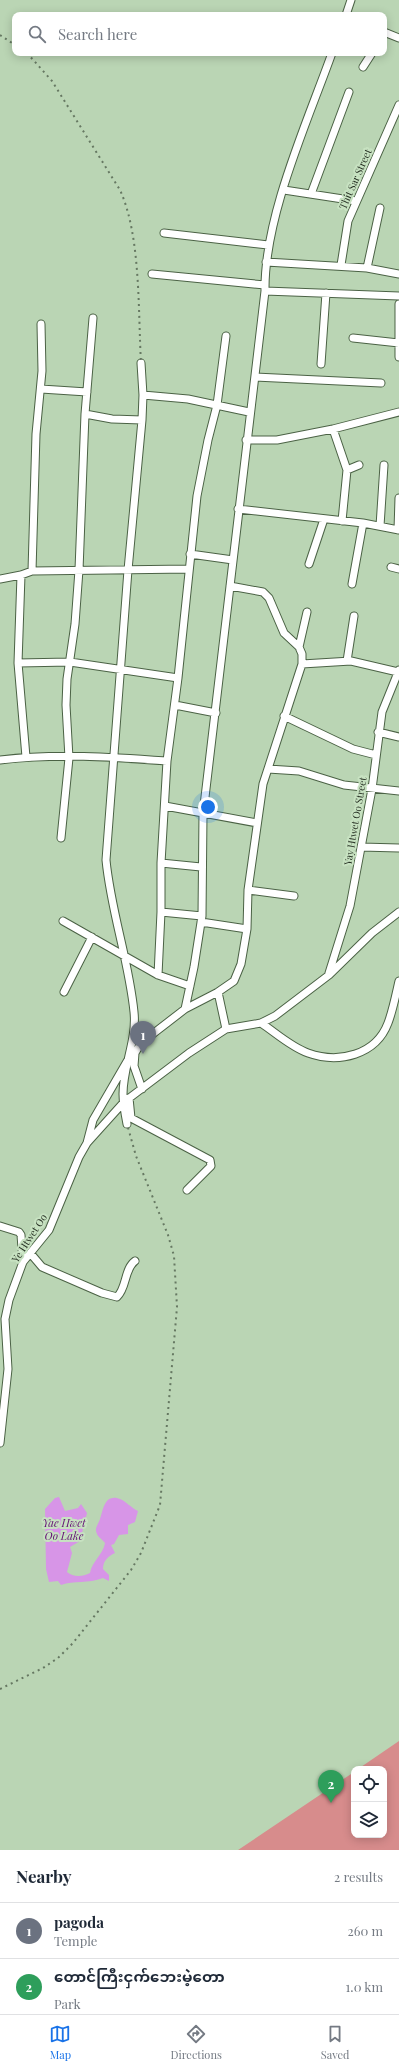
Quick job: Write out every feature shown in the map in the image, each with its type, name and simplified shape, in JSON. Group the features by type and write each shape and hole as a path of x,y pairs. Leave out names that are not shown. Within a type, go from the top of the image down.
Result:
{"street":[{"path":"347,12 351,0"},
{"path":"387,33 399,38"},
{"path":"185,1009 201,919 203,814 216,713 246,440 255,377 265,288 268,245 284,190 331,56"},
{"path":"363,67 370,56"},
{"path":"311,194 349,92"},
{"name":"Thit Sar Street","path":"341,265 348,221 399,105"},
{"path":"284,190 356,201"},
{"path":"367,268 380,208"},
{"path":"164,233 268,245"},
{"path":"266,262 341,265 399,274"},
{"path":"152,274 326,294 399,296"},
{"path":"320,364 326,294"},
{"path":"399,304 399,357"},
{"path":"61,838 69,758 66,705 79,570 85,414 93,318"},
{"path":"32,571 36,434 41,389 41,324"},
{"path":"158,975 162,912 161,863 167,762 175,705 197,496 208,440 217,405 226,336"},
{"path":"353,338 399,343"},
{"path":"127,1124 124,1083 132,1056 134,1014 125,955 112,901 106,860 128,570 142,420 143,395 141,363"},
{"path":"255,377 381,383"},
{"path":"41,389 87,392"},
{"path":"143,395 188,399 250,412"},
{"path":"246,440 277,440 333,429 399,412"},
{"path":"85,414 112,419 142,420"},
{"path":"333,429 347,470 342,521"},
{"path":"347,470 359,465"},
{"path":"380,526 384,465"},
{"path":"238,509 324,520 363,523 398,530 399,498"},
{"path":"309,564 324,520"},
{"path":"352,584 363,523"},
{"path":"190,554 233,560"},
{"path":"391,567 399,569"},
{"path":"0,579 22,575 32,571 189,569"},
{"path":"22,575 18,663 26,757"},
{"path":"87,1143 92,1120 141,1043 185,1009 218,992 234,981 241,964 247,929 248,890 263,784 302,664 302,654 299,647 284,633 269,598 263,592 230,586"},
{"path":"299,647 307,612"},
{"path":"347,661 354,616"},
{"path":"302,664 347,661 398,671"},
{"path":"18,663 70,662 178,678"},
{"name":"Yay Htwet Oo Street","path":"329,975 350,906 372,789 378,732 382,712 396,687 398,671"},
{"path":"175,705 216,713"},
{"path":"284,716 354,749 376,755"},
{"path":"378,732 399,737"},
{"path":"0,760 26,757 115,757 167,762"},
{"path":"268,769 299,770 344,785 399,791"},
{"path":"165,806 257,823"},
{"path":"361,847 399,848"},
{"path":"161,863 201,867"},
{"path":"248,890 294,896"},
{"path":"162,912 247,929"},
{"path":"87,1143 126,1100 189,1053 226,1029 261,1024 275,1016 329,975 372,933 399,912"},
{"path":"63,921 158,975 190,986"},
{"path":"64,992 92,937"},
{"path":"261,1024 308,1053 323,1057 354,1055 368,1050 377,1041 388,1024 399,981"},
{"path":"218,992 226,1029"},
{"path":"132,1056 142,1089"},
{"path":"126,1100 131,1118 210,1160 211,1166 187,1190"},
{"name":"Ye Htwet Oo","path":"0,1443 8,1369 2,1318 23,1262 49,1230 79,1156 87,1143"},
{"path":"0,1226 19,1232 21,1235 23,1262"},
{"path":"31,1254 42,1267 102,1293 117,1297 121,1294 130,1267 135,1261"}],"shaded area":[{"path":"399,1741 399,1850 238,1850 351,1774 351,1838 387,1838 387,1766 362,1766"}],"water":[{"name":"Yae Hwet Oo Lake","path":"59,1497 65,1511 78,1508 81,1504 87,1513 80,1541 70,1547 72,1553 67,1572 75,1576 90,1573 104,1547 105,1543 98,1535 96,1530 103,1508 107,1501 111,1498 120,1499 138,1511 135,1522 128,1525 128,1534 119,1535 114,1544 111,1545 115,1553 106,1559 103,1569 109,1575 109,1581 103,1578 61,1585 58,1581 49,1582 46,1569 45,1509 55,1498"}],"railway":[{"path":"0,35 12,43"},
{"path":"30,56 52,81 120,190 127,209 135,251 139,298 141,363"},
{"path":"0,1689 43,1668 58,1658 73,1643 131,1570 141,1553 160,1505 177,1307 174,1256 168,1235 136,1156 127,1124"}],"place":[{"name":"pagoda","path":"143,1054"},
{"name":"တောင်ကြီးငှက်ဘေးမဲ့တော","path":"331,1803"}]}
